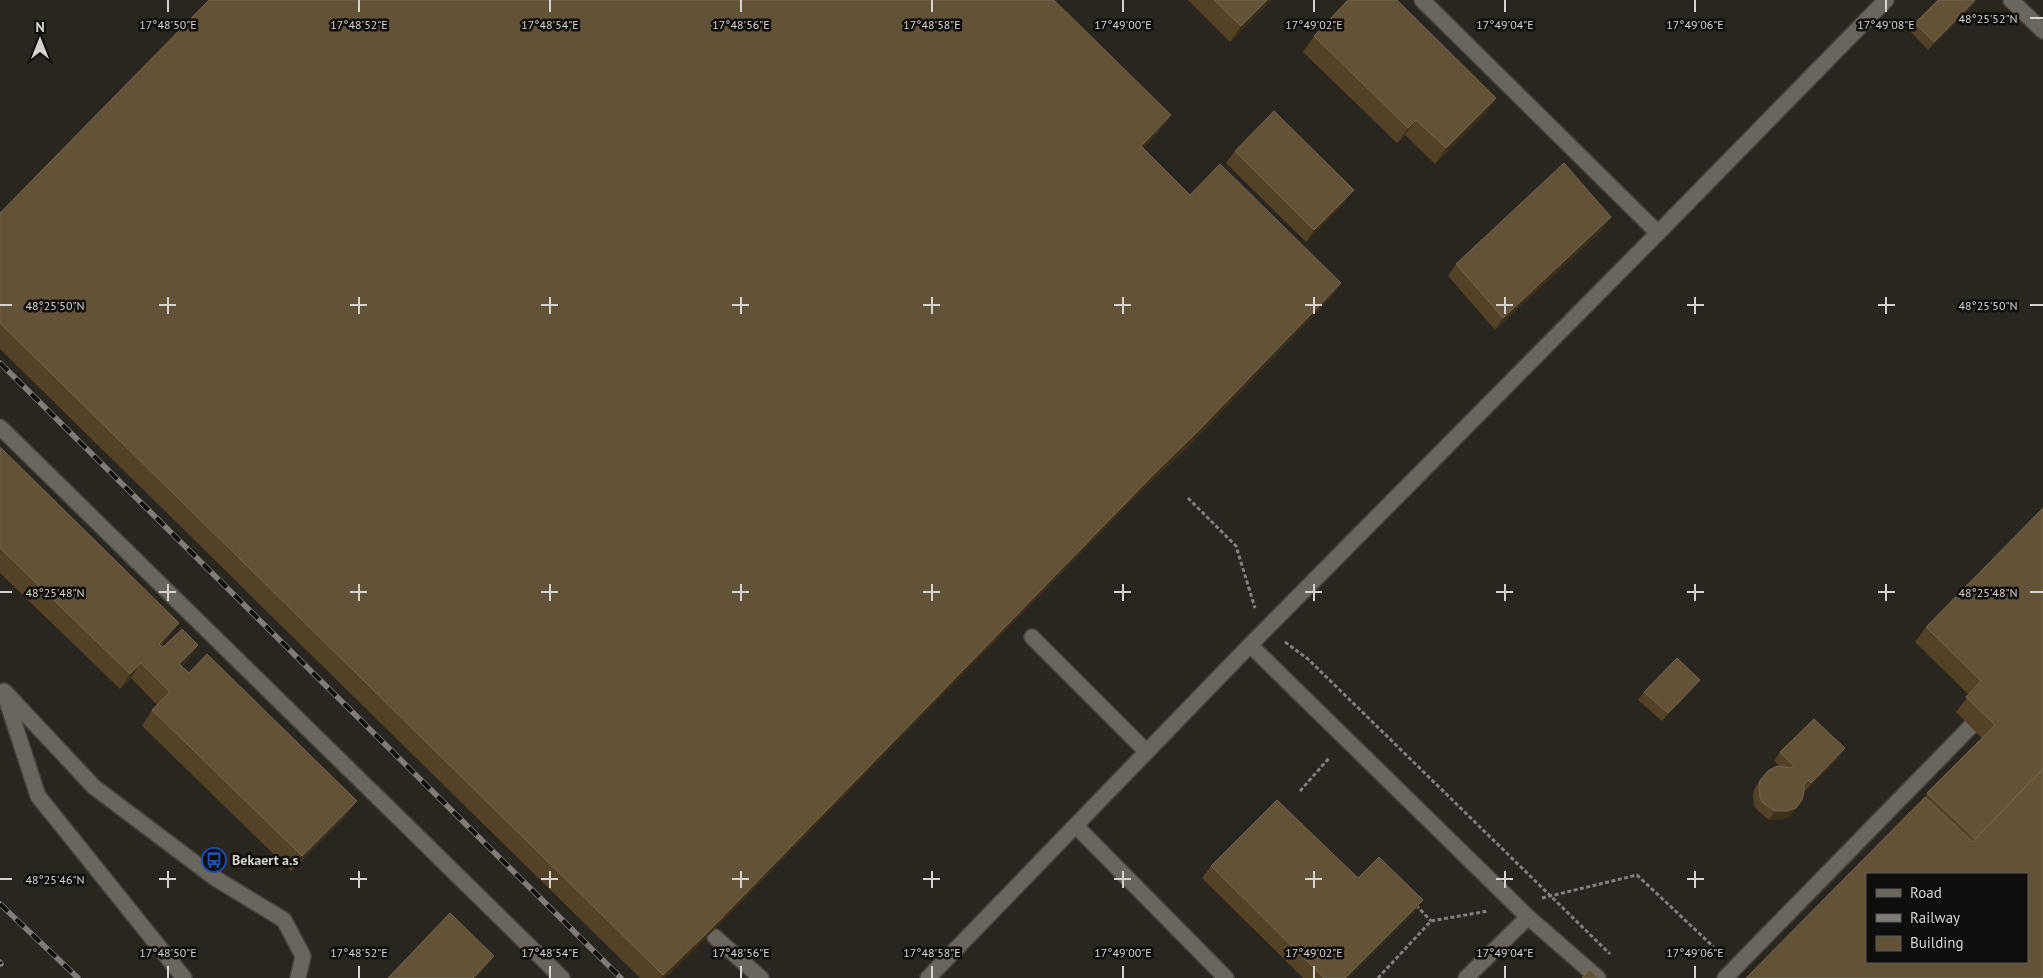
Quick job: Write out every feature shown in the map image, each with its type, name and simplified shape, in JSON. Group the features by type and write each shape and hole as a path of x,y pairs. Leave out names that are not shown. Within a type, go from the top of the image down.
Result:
{"lane":[{"path":"1422,0 1658,233"},
{"path":"928,978 1250,645 1886,0"},
{"path":"2011,0 2043,31"},
{"path":"0,427 562,978"},
{"path":"1032,637 1147,752"},
{"path":"1250,645 1528,917 1598,978"},
{"path":"2,689 38,796 184,978"},
{"path":"2,689 94,787 215,878 284,920 303,956 298,978"},
{"path":"1725,978 1995,702"},
{"path":"1076,826 1226,978"},
{"path":"1466,978 1528,917"},
{"path":"715,937 761,978"}],"path":[{"path":"1188,498 1236,546 1259,619 1267,628 1308,660 1612,956"},
{"path":"1411,900 1431,921"}],"building":[{"path":"209,0 1054,0 1171,115 1141,146 1190,195 1220,164 1341,283 707,933 663,975 0,323 0,213"},
{"path":"1214,0 1267,0 1241,26"},
{"path":"1348,0 1397,0 1496,98 1446,148 1416,120 1408,128 1314,36"},
{"path":"1938,0 1975,0 1934,42 1915,23"},
{"path":"1274,111 1354,190 1314,230 1235,151"},
{"path":"1564,163 1611,217 1503,318 1456,264"},
{"path":"0,447 179,623 159,644 163,647 182,629 198,645 179,664 189,673 207,654 357,801 302,856 152,710 170,692 141,663 130,674 0,548"},
{"path":"2043,508 2043,768 1975,839 1927,793 1995,725 1966,697 1981,681 1926,627"},
{"path":"1677,658 1700,680 1668,713 1644,692"},
{"path":"1814,719 1845,748 1811,783 1808,780 1804,784 1802,800 1796,808 1787,811 1775,811 1763,803 1760,797 1760,780 1769,770 1777,766 1791,768 1794,766 1780,752"},
{"path":"2043,769 2043,978 1746,978 1925,797 1973,842"},
{"path":"1277,800 1358,878 1379,857 1423,900 1345,978 1324,978 1211,866"},
{"path":"450,913 494,956 473,978 388,978"},
{"path":"1590,970 1598,978 1582,978"}],"railway":[{"path":"0,363 621,978"},
{"path":"0,904 78,978"}],"place":[{"name":"Bekaert a.s","path":"214,860"}]}
